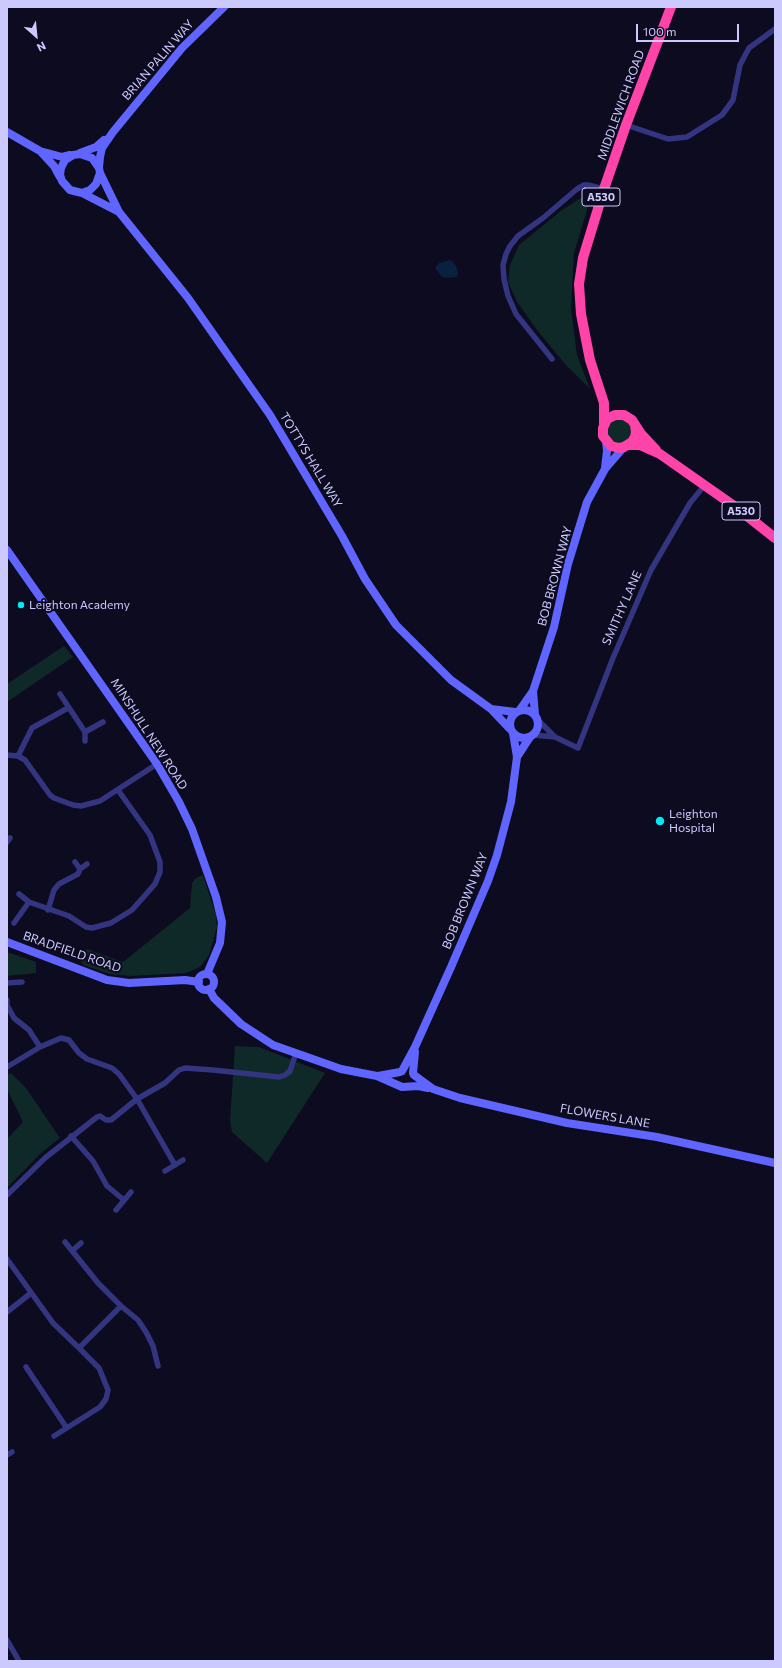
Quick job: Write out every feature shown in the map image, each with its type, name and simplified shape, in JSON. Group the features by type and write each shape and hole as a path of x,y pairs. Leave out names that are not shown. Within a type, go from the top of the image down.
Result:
{"highway":[{"name":"MIDDLEWICH ROAD","path":"604,424 604,403 584,338 579,293 585,247 626,125 672,7"},
{"name":"MIDDLEWICH ROAD","path":"601,393 620,414"},
{"path":"620,414 628,417 635,425 635,437 627,446 614,447 606,441 602,432 604,424 611,416 620,414"},
{"name":"A530","path":"635,425 660,454 748,516 775,538"},
{"name":"A530","path":"627,446 640,445 660,454"}],"street":[{"name":"BRIAN PALIN WAY","path":"99,170 102,148 113,132 182,48 224,7"},
{"path":"626,125 668,139 687,137 722,115 733,100 740,65 749,48 775,29"},
{"path":"7,132 40,151 62,157 77,154 92,158 99,170 96,184 90,190 82,193 70,190 62,181 54,166 40,151"},
{"name":"BRIAN PALIN WAY","path":"77,154 96,147 113,132"},
{"path":"62,181 61,168 65,160 77,154"},
{"name":"TOTTYS HALL WAY","path":"99,170 119,212 188,298 266,409 302,467 366,579 396,625 451,680 491,709 512,731"},
{"path":"552,359 516,314 508,296 504,279 503,265 506,254 518,236 543,218 577,189 584,185 588,185 604,189"},
{"name":"TOTTYS HALL WAY","path":"82,193 119,212"},
{"name":"BOB BROWN WAY","path":"604,469 607,451 606,441"},
{"name":"BOB BROWN WAY","path":"517,712 533,691 554,627 568,564 587,502 604,469 627,446"},
{"name":"SMITHY LANE","path":"555,737 578,748 613,658 651,570 690,503 704,486"},
{"name":"MINSHULL NEW ROAD","path":"7,550 156,764 179,802 192,829 216,897 222,922 220,943 207,974"},
{"name":"BOB BROWN WAY","path":"533,691 536,717"},
{"path":"60,694 85,732 85,741"},
{"path":"18,756 32,728 68,708"},
{"name":"TOTTYS HALL WAY","path":"491,709 517,712"},
{"path":"525,710 530,711 555,737 518,737 512,731 510,723 511,717 517,712 525,710"},
{"path":"531,736 538,726 536,717"},
{"path":"85,732 103,722"},
{"name":"BOB BROWN WAY","path":"401,1072 415,1047 488,881 497,855 511,802 517,757 512,731"},
{"name":"BOB BROWN WAY","path":"517,757 531,736"},
{"path":"7,755 18,756 29,764 50,795 73,806 89,805 100,801 156,764"},
{"path":"19,894 30,902 48,910 69,916 86,927 99,927 128,913 155,884 160,872 160,862 155,845 150,835 118,790"},
{"path":"75,862 80,869"},
{"path":"48,910 54,890 59,884 78,874 80,869 87,864"},
{"path":"14,923 30,902"},
{"name":"BRADFIELD ROAD","path":"8,942 107,980 128,983 185,980 199,982"},
{"path":"207,974 213,977 213,985 209,989 202,988 199,982 201,976 207,974"},
{"path":"7,984 22,982"},
{"path":"209,989 214,998 241,1024 273,1045 341,1069 377,1076 404,1087 411,1086 414,1081 413,1074 407,1070 377,1076"},
{"path":"7,1000 7,1005 14,1018 29,1030 40,1047"},
{"path":"7,1067 40,1047 62,1038 69,1040 83,1056 112,1068 119,1074 137,1099 174,1165"},
{"name":"BOB BROWN WAY","path":"413,1074 415,1047"},
{"path":"7,1195 44,1158 97,1117 100,1116 106,1120 111,1120 137,1099 165,1083 179,1070 185,1068 279,1077 290,1071 296,1053"},
{"path":"399,1084 397,1077 401,1072"},
{"name":"FLOWERS LANE","path":"413,1074 433,1089"},
{"name":"FLOWERS LANE","path":"411,1086 433,1089 460,1098 567,1123 657,1138 775,1163"},
{"path":"71,1136 93,1161 107,1186 124,1200"},
{"path":"165,1171 183,1160"},
{"path":"116,1210 130,1192"},
{"path":"65,1242 98,1283 121,1306 138,1320 153,1346 158,1366"},
{"path":"72,1251 81,1243"},
{"path":"7,1259 53,1324 80,1348 98,1368 108,1390 106,1399 100,1407 54,1436"},
{"path":"7,1312 31,1293"},
{"path":"80,1348 121,1306"},
{"path":"26,1367 66,1428"},
{"path":"7,1640 19,1661"}],"green space":[{"path":"581,198 588,199 587,210 574,253 571,309 577,355 590,389 565,364 537,330 517,302 508,282 510,265 519,245 562,210"},
{"path":"619,419 628,422 631,431 628,440 619,443 610,440 607,431 610,422"},
{"path":"64,646 73,657 7,702 7,684"},
{"path":"203,875 216,915 217,927 209,955 200,967 186,973 130,976 110,974 83,965 80,960 81,954 87,949 123,962 190,908 192,883 196,878"},
{"path":"7,952 36,962 36,973 7,976"},
{"path":"235,1046 259,1047 325,1073 267,1163 232,1132 230,1121"},
{"path":"11,1073 26,1088 60,1138 41,1153 7,1188 7,1139 23,1122 7,1089 7,1075"}],"water":[{"path":"451,260 456,266 458,272 457,277 442,277 435,268 439,263"}],"place":[{"name":"Leighton Academy","path":"21,605"},
{"name":"Leighton Hospital","path":"660,821"}]}
